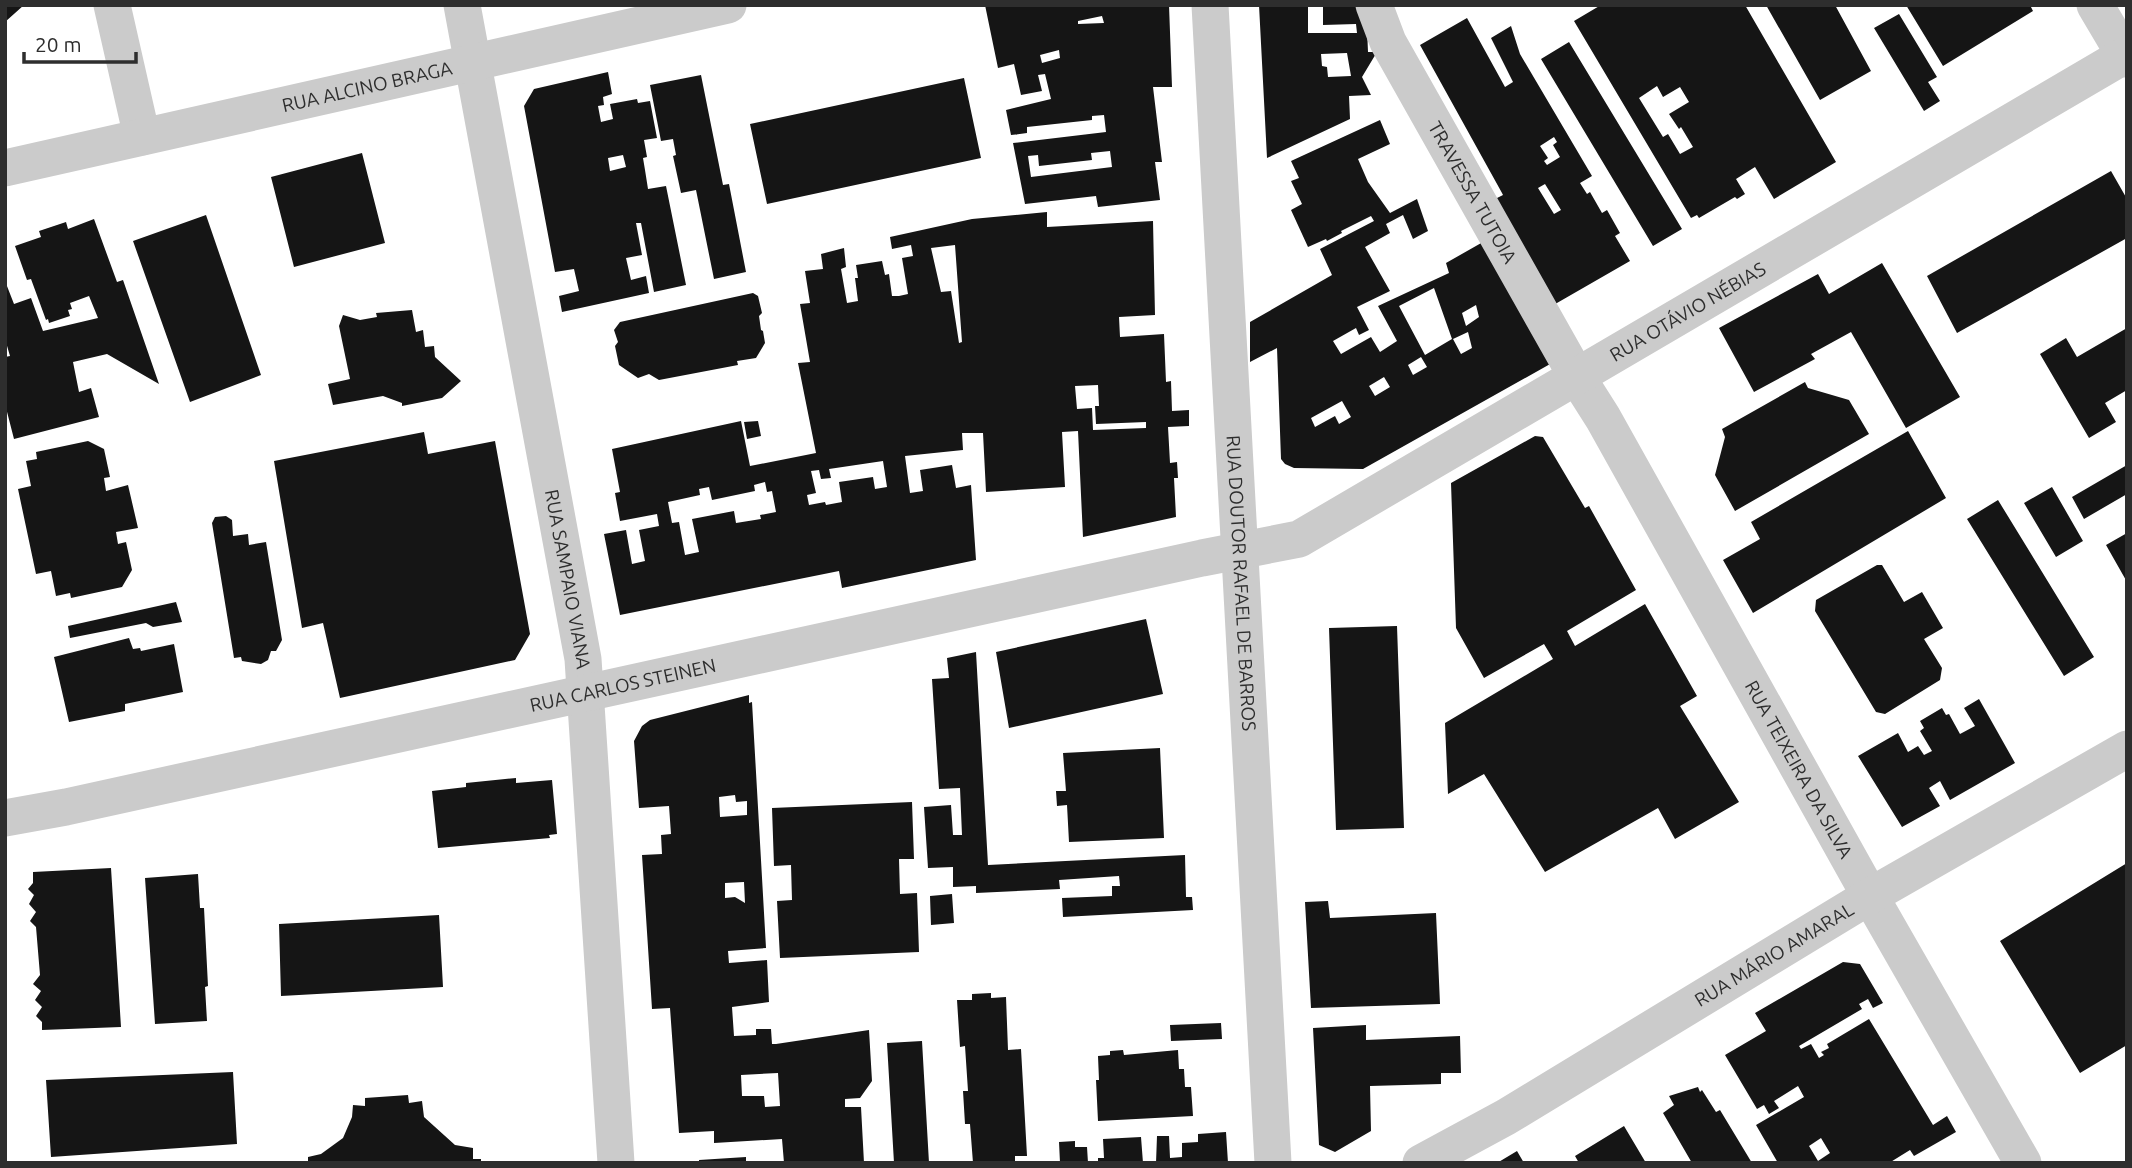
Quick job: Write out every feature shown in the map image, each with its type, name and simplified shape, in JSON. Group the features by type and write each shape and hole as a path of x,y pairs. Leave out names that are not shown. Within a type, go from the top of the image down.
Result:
{"street":[{"path":"112,5 142,137"},
{"name":"RUA SAMPAIO VIANA","path":"462,5 583,659 616,1163"},
{"name":"RUA ALCINO BRAGA","path":"5,168 728,5"},
{"name":"RUA DOUTOR RAFAEL DE BARROS","path":"1210,5 1273,1163"},
{"name":"TRAVESSA TUTOIA","path":"1374,5 1388,42 1577,377"},
{"path":"2095,5 2126,56"},
{"name":"RUA OTÁVIO NÉBIAS","path":"1241,551 1299,539 2126,56"},
{"name":"RUA TEIXEIRA DA SILVA","path":"1577,377 2023,1163"},
{"name":"RUA CARLOS STEINEN","path":"5,818 1241,551"},
{"name":"RUA MÁRIO AMARAL","path":"1421,1163 1506,1117 1870,896 2127,749"}],"building":[{"path":"5,5 24,5 5,22"},
{"path":"985,5 1169,5 1172,87 1153,87 1162,162 1155,162 1160,200 1098,207 1096,196 1025,204 1013,143 1106,132 1104,115 1092,116 1092,120 1027,127 1027,133 1011,135 1006,110 1051,99 1045,74 1038,75 1042,91 1021,95 1014,64 998,68","holes":["1102,16 1104,23 1078,24 1078,21","1059,50 1060,58 1042,63 1040,55","1110,151 1112,167 1031,177 1028,156 1038,155 1039,166 1092,160 1091,153"]},
{"path":"1259,5 1308,5 1308,33 1357,33 1356,24 1323,25 1323,5 1366,5 1368,52 1377,52 1362,77 1371,95 1349,96 1350,119 1267,158","holes":["1347,53 1351,76 1328,77 1327,67 1322,66 1321,54"]},
{"path":"1601,5 1745,5 1836,162 1774,199 1755,167 1736,179 1745,194 1699,218 1697,215 1691,218 1574,21","holes":["1657,86 1663,97 1680,87 1689,102 1669,114 1693,147 1680,154 1668,134 1663,137 1639,98"]},
{"path":"1766,5 1835,5 1871,71 1820,100"},
{"path":"1906,5 2030,5 2033,11 1943,66"},
{"path":"1899,14 1937,77 1928,82 1940,101 1924,111 1874,28"},
{"path":"1467,18 1505,87 1513,82 1491,38 1511,26 1520,54 1592,176 1580,183 1587,194 1590,192 1602,213 1607,210 1620,233 1615,236 1630,261 1550,307 1489,202 1503,195 1420,45","holes":["1554,137 1557,142 1553,145 1560,157 1547,165 1544,161 1548,158 1540,146","1545,184 1561,210 1554,214 1538,188"]},
{"path":"1569,42 1682,229 1653,246 1541,59"},
{"path":"608,72 612,94 603,97 604,105 598,106 601,122 613,119 610,104 637,99 638,103 650,101 657,138 644,140 647,157 643,158 648,189 666,186 686,285 654,292 641,223 636,223 642,255 626,258 631,280 646,276 649,293 562,312 559,296 579,291 574,269 555,272 524,106 534,89","holes":["623,155 626,167 610,171 608,158"]},
{"path":"701,75 723,185 729,184 746,272 714,279 696,190 681,193 673,156 676,155 673,139 661,141 650,85"},
{"path":"964,78 981,158 767,204 750,124"},
{"path":"1380,120 1390,144 1358,159 1368,182 1390,213 1417,199 1428,231 1413,239 1403,215 1386,224 1390,233 1365,247 1390,291 1357,307 1369,330 1359,335 1356,328 1333,341 1341,354 1371,337 1380,352 1397,341 1378,306 1449,273 1446,263 1490,238 1559,359 1363,469 1294,468 1285,464 1281,459 1277,348 1250,362 1250,322 1332,275 1320,249 1374,221 1371,216 1327,241 1326,239 1308,247 1291,210 1302,204 1291,181 1299,178 1291,161","holes":["1434,288 1452,339 1425,355 1399,306","1476,305 1479,317 1466,326 1462,313","1468,332 1472,348 1461,354 1453,339","1421,357 1427,367 1413,375 1408,365","1384,377 1390,387 1375,396 1369,386","1342,401 1351,417 1339,424 1335,416 1315,427 1311,418"]},
{"path":"362,153 385,243 294,267 271,177"},
{"path":"2111,171 2127,199 2127,238 1957,333 1927,276"},
{"path":"1047,212 1047,227 1153,221 1155,315 1119,317 1120,337 1164,334 1166,382 1171,381 1172,411 1189,410 1189,426 1168,427 1170,463 1177,462 1178,478 1174,478 1176,517 1083,537 1078,431 1062,432 1065,487 986,492 983,433 962,433 963,450 905,456 910,493 923,491 920,470 952,465 956,488 971,485 976,560 842,588 839,571 620,615 604,534 626,530 632,564 645,561 639,530 659,526 657,514 620,521 615,493 620,492 612,449 741,421 750,466 816,453 798,363 810,362 800,304 810,303 805,271 823,269 821,254 844,248 846,267 841,269 847,303 858,301 856,265 882,261 885,275 889,274 892,296 908,294 902,258 913,256 911,245 892,249 890,237 972,219","holes":["955,245 962,342 959,343 951,291 941,292 931,248","1098,385 1096,424 1146,422 1146,428 1093,430 1092,408 1077,409 1075,386","883,461 887,487 875,489 873,477 839,482 842,502 809,505 807,495 816,493 811,471 819,470 821,479 831,478 829,469","765,482 767,492 772,491 776,512 760,515 761,519 736,523 734,511 692,519 699,552 685,555 679,522 672,523 668,502 700,495 699,489 709,487 712,500 755,491 754,485"]},
{"path":"206,215 261,375 190,402 133,241"},
{"path":"94,219 117,282 123,280 159,384 107,354 73,362 79,392 91,388 99,417 14,439 5,404 5,357 10,356 5,339 5,281 14,304 31,298 43,331 98,318 89,296 70,303 70,316 49,323 31,279 27,280 15,246 41,237 39,231 66,222 68,229"},
{"path":"1882,263 1960,397 1906,428 1851,332 1811,354 1815,359 1754,392 1719,328 1818,274 1829,294"},
{"path":"753,293 758,296 765,343 756,358 737,361 738,365 659,380 649,374 638,378 619,365 615,346 618,342 614,330 620,322"},
{"path":"412,310 416,332 423,330 425,347 434,346 435,357 461,381 442,398 402,406 402,403 383,396 333,405 328,384 350,379 339,326 343,315 360,320 377,317 376,313"},
{"path":"2127,328 2127,390 2105,403 2116,422 2089,438 2040,354 2066,338 2077,357"},
{"path":"1805,382 1808,388 1849,400 1869,434 1735,511 1715,475 1725,437 1722,429"},
{"path":"758,421 761,436 747,439 744,422"},
{"path":"1908,431 1946,498 1753,613 1723,560 1760,539 1751,522"},
{"path":"424,432 428,454 495,441 530,634 515,660 340,698 323,623 302,628 274,461"},
{"path":"1535,436 1543,437 1585,508 1589,506 1636,590 1567,631 1575,646 1645,604 1697,696 1680,706 1739,802 1675,839 1658,808 1545,872 1484,774 1448,794 1445,723 1553,659 1544,644 1484,678 1456,628 1451,483"},
{"path":"88,441 104,449 110,477 104,478 106,491 128,485 138,528 116,532 118,544 126,542 132,570 122,587 71,598 70,593 56,596 51,571 36,574 18,489 31,486 26,461 37,459 36,452"},
{"path":"2127,465 2127,494 2084,519 2072,497"},
{"path":"2052,487 2083,541 2056,557 2024,503"},
{"path":"1998,500 2094,657 2064,676 1967,519"},
{"path":"226,516 232,520 233,536 248,534 249,545 266,542 282,640 276,651 271,651 268,660 261,664 242,661 241,657 234,658 212,523 215,517"},
{"path":"2127,533 2127,582 2106,545"},
{"path":"1877,565 1882,565 1904,602 1922,592 1943,628 1924,639 1942,668 1940,680 1885,714 1876,712 1815,611 1816,600"},
{"path":"176,602 182,622 153,627 146,623 70,638 68,626"},
{"path":"1146,619 1163,694 1009,728 996,652"},
{"path":"1397,626 1404,828 1336,830 1329,628"},
{"path":"129,638 133,649 140,648 141,651 174,644 183,692 125,704 125,711 69,722 54,657"},
{"path":"976,652 988,865 1185,855 1186,897 1192,897 1193,910 1063,917 1062,898 1112,896 1112,886 1120,886 1119,876 1059,880 1060,889 976,893 976,886 953,887 953,867 928,868 924,807 951,805 953,835 962,835 960,788 939,789 932,679 949,678 947,658"},
{"path":"749,695 749,703 752,702 766,948 728,951 729,963 767,960 769,1002 732,1007 734,1036 756,1035 756,1029 771,1029 772,1044 776,1044 869,1030 872,1081 860,1098 845,1099 845,1107 861,1107 864,1163 784,1163 782,1139 714,1143 714,1131 679,1133 670,1008 652,1009 642,855 662,854 661,835 671,834 669,806 639,808 634,741 642,726 650,720","holes":["735,795 736,802 747,801 747,815 720,817 719,797","744,882 745,903 735,897 725,898 725,883","778,1073 780,1106 765,1107 764,1096 742,1096 741,1075"]},
{"path":"1979,699 2015,763 1950,800 1940,781 1929,788 1940,806 1902,827 1858,756 1898,733 1908,752 1918,746 1924,755 1932,751 1920,731 1924,728 1920,721 1942,708 1946,715 1949,714 1960,734 1975,726 1964,708"},
{"path":"1160,748 1164,838 1069,842 1067,805 1057,806 1056,791 1066,791 1063,753"},
{"path":"516,778 516,783 552,780 557,834 549,835 550,838 438,848 432,791 466,787 466,783"},
{"path":"912,802 914,859 899,859 900,894 917,893 919,952 780,958 777,901 792,900 791,865 774,866 772,808"},
{"path":"2127,863 2127,1045 2080,1073 2000,941"},
{"path":"111,868 121,1027 42,1030 42,1022 36,1016 42,1007 35,1000 41,991 33,984 40,975 36,927 30,921 36,912 29,904 34,895 28,889 33,883 33,872"},
{"path":"198,874 200,908 204,908 207,1021 155,1024 145,878"},
{"path":"952,894 954,923 931,925 930,896"},
{"path":"1328,901 1330,918 1436,913 1440,1004 1311,1008 1305,902"},
{"path":"439,915 443,987 281,996 279,924"},
{"path":"1843,962 1860,964 1883,1003 1873,1008 1868,999 1859,1004 1862,1009 1799,1046 1801,1049 1811,1044 1819,1058 1824,1055 1821,1052 1829,1048 1827,1044 1869,1019 1933,1125 1947,1116 1956,1132 1914,1156 1910,1150 1889,1163 1778,1163 1756,1125 1804,1097 1798,1086 1774,1101 1779,1108 1769,1114 1764,1105 1757,1109 1725,1055 1766,1031 1755,1013","holes":["1821,1138 1830,1153 1818,1161 1809,1146"]},
{"path":"991,993 991,998 1006,997 1008,1050 1021,1049 1027,1156 1015,1156 1015,1163 973,1163 970,1124 965,1124 963,1091 968,1091 965,1046 960,1047 957,1000 972,1000 972,994"},
{"path":"1221,1023 1222,1039 1171,1041 1170,1025"},
{"path":"1366,1025 1366,1040 1460,1036 1461,1073 1441,1073 1441,1084 1370,1086 1371,1131 1335,1152 1319,1145 1313,1028"},
{"path":"922,1041 929,1163 894,1163 887,1043"},
{"path":"1123,1050 1124,1055 1178,1050 1179,1069 1184,1069 1185,1087 1191,1087 1193,1116 1098,1121 1098,1056"},
{"path":"233,1072 237,1144 51,1157 46,1080"},
{"path":"1698,1087 1716,1112 1720,1110 1752,1163 1692,1163 1663,1113 1674,1105 1669,1096"},
{"path":"408,1095 409,1103 422,1101 424,1117 455,1145 473,1148 473,1159 481,1159 481,1163 308,1163 308,1157 321,1154 343,1138 352,1117 353,1105 365,1106 365,1098"},
{"path":"1624,1126 1646,1163 1579,1163 1575,1156"},
{"path":"1226,1132 1228,1163 1156,1163 1157,1136 1169,1136 1170,1158 1182,1157 1182,1143 1198,1142 1198,1134"},
{"path":"1141,1137 1143,1163 1098,1163 1098,1158 1104,1158 1103,1139"},
{"path":"1075,1141 1075,1147 1087,1147 1088,1163 1060,1163 1059,1142"},
{"path":"1517,1151 1524,1163 1497,1163"},
{"path":"746,1157 746,1163 699,1163 699,1160"}]}
